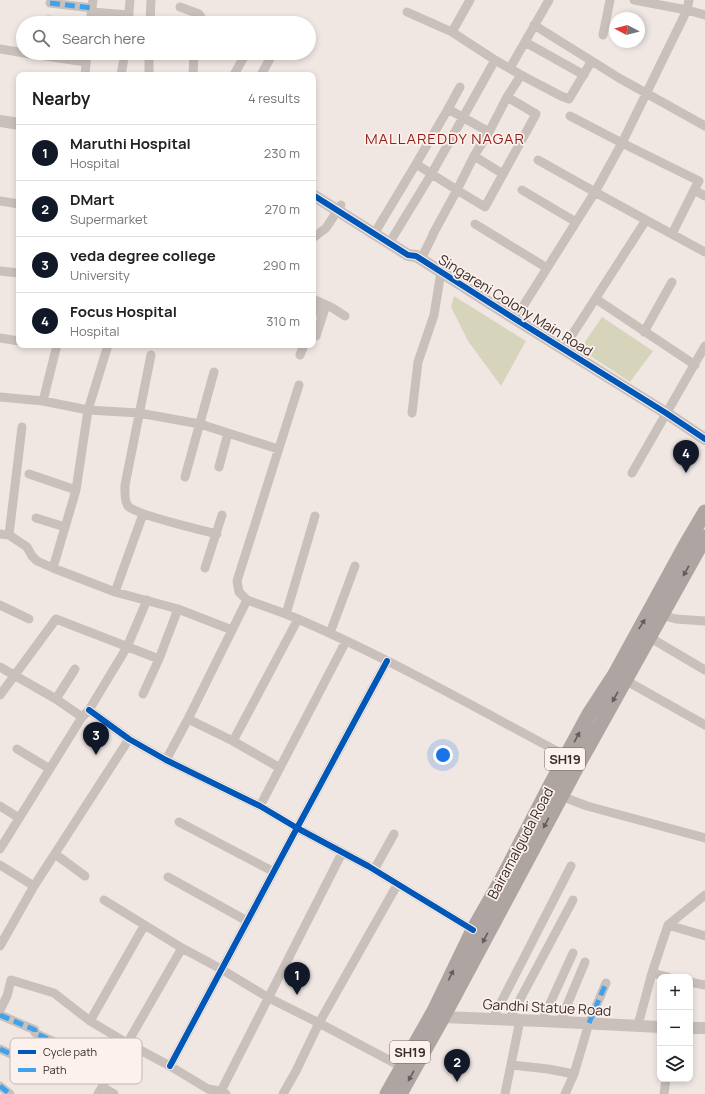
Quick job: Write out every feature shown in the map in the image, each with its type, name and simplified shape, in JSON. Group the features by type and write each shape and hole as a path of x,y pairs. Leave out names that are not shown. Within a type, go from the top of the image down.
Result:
{"main road":[{"name":"Bairamalguda Road","path":"387,1094 402,1067 439,1014 473,930 502,879 566,756 615,674 705,512"},
{"name":"Bairamalguda Road","path":"400,1094 439,1014 705,537"}],"street":[{"path":"128,16 130,0"},
{"path":"150,16 151,0"},
{"path":"452,32 470,0"},
{"path":"510,68 548,0"},
{"path":"603,35 610,0"},
{"path":"634,0 705,15"},
{"path":"515,319 595,192 622,143 645,93 687,10 689,0"},
{"path":"50,3 92,7 119,16"},
{"path":"180,7 199,14 200,16"},
{"path":"407,12 452,32 521,75 569,99 592,62"},
{"path":"534,25 592,62 705,126"},
{"path":"525,42 584,75"},
{"path":"0,49 16,52"},
{"path":"85,72 87,60"},
{"path":"122,72 124,60"},
{"path":"149,60 149,72"},
{"path":"193,72 194,60"},
{"path":"234,72 242,60"},
{"path":"263,72 269,60"},
{"path":"393,237 432,173 495,60"},
{"path":"418,257 457,190 507,96 521,75"},
{"path":"376,231 460,87"},
{"path":"416,164 485,207 536,114 507,96"},
{"path":"448,109 489,132"},
{"path":"570,116 699,181 672,234"},
{"path":"0,121 16,124"},
{"path":"0,129 16,132"},
{"path":"474,156 503,174"},
{"path":"538,160 705,252"},
{"path":"522,190 576,222"},
{"path":"694,190 705,196"},
{"name":"Singareni Colony Main Road","path":"316,191 339,208 376,231 408,256 418,257"},
{"name":"Singareni Colony Main Road","path":"316,196 339,208"},
{"path":"0,201 16,204"},
{"path":"316,236 326,228 339,208"},
{"path":"563,349 646,220"},
{"path":"475,224 547,268"},
{"name":"Singareni Colony Main Road","path":"376,231 393,237 413,249 418,257 441,272 705,439"},
{"path":"0,270 16,273"},
{"path":"412,413 418,362 434,315 441,272"},
{"path":"644,332 672,282"},
{"path":"596,299 695,365"},
{"path":"316,336 319,302 344,316"},
{"path":"0,338 16,341"},
{"path":"632,473 705,346"},
{"path":"43,401 53,348"},
{"path":"53,568 76,490 88,410 107,348"},
{"path":"300,355 303,348"},
{"path":"151,355 124,485 128,506 143,514 217,534"},
{"path":"185,477 214,372"},
{"path":"299,385 237,581 239,592 247,600 298,619 387,661 566,756"},
{"path":"0,397 43,401 88,410 139,413 200,424 278,449"},
{"path":"22,427 3,536 27,547 37,561 53,568 115,592 178,609 232,630"},
{"path":"219,467 228,433"},
{"path":"29,474 76,490"},
{"path":"115,592 143,514"},
{"path":"205,568 222,515"},
{"path":"286,614 315,516"},
{"path":"36,518 65,527"},
{"path":"330,633 355,566"},
{"path":"0,849 82,717 89,710 127,647 147,600"},
{"path":"166,760 247,600"},
{"path":"0,604 29,619"},
{"path":"143,694 159,659 178,609"},
{"path":"661,615 676,619 705,621"},
{"path":"0,695 56,619 159,659"},
{"path":"233,741 298,619"},
{"path":"649,637 705,670"},
{"path":"260,806 346,641"},
{"path":"170,1066 387,661"},
{"path":"0,667 13,676 56,699 82,717"},
{"path":"56,699 75,669"},
{"path":"625,680 704,721"},
{"path":"89,710 129,739 166,760 260,806 374,870 473,930"},
{"path":"188,719 233,741 280,768"},
{"path":"0,946 34,886 129,739"},
{"path":"17,749 50,769"},
{"path":"561,796 587,806 705,838"},
{"path":"0,806 19,818"},
{"path":"179,822 274,872"},
{"path":"374,870 394,834"},
{"path":"142,1051 170,1066 206,1091 224,1093 269,998 342,853"},
{"path":"55,854 85,876"},
{"path":"0,865 34,886"},
{"path":"493,1018 571,866"},
{"path":"168,877 247,921"},
{"path":"283,1094 296,1071 319,1022 397,885"},
{"path":"638,1025 652,974 668,925 705,895"},
{"path":"104,900 144,926 269,998 319,1022 402,1067"},
{"path":"506,1094 512,1065 515,1020 573,900"},
{"path":"668,925 705,936"},
{"path":"90,1021 144,926"},
{"path":"130,1038 182,948"},
{"path":"542,1020 573,953"},
{"path":"560,1022 585,962"},
{"path":"652,974 657,975"},
{"path":"0,1010 11,980 54,993 90,1021 119,1038"},
{"path":"565,1094 574,1074 589,1023 606,983"},
{"path":"693,983 705,985"},
{"name":"Gandhi Statue Road","path":"439,1014 515,1020 542,1020 657,1027"},
{"path":"0,1015 32,1028 35,1030 35,1033 46,1038"},
{"path":"693,1028 705,1028"},
{"path":"0,1049 10,1054"},
{"path":"512,1065 548,1069 574,1074"},
{"path":"664,1094 666,1082"},
{"path":"0,1086 10,1094"},
{"path":"100,1091 114,1094"}],"green space":[{"path":"454,296 526,341 501,386 468,341 451,307"},
{"path":"602,317 653,351 630,382 580,349"}],"marked path":[{"path":"50,3 92,8"},
{"path":"589,1023 606,983"},
{"path":"0,1015 35,1030 35,1033 46,1038"},
{"path":"0,1049 10,1054"},
{"path":"0,1086 10,1094"}],"cycle path":[{"path":"316,197 408,255 416,256 705,439"},
{"path":"170,1066 387,661"},
{"path":"89,710 129,739 166,760 260,806 297,828 368,866 473,930"}],"place":[{"name":"Focus Hospital","path":"686,473"},
{"name":"veda degree college","path":"96,755"},
{"name":"Maruthi Hospital","path":"297,995"},
{"name":"DMart","path":"457,1082"}],"district":[{"name":"MALLAREDDY NAGAR","path":"445,138"}]}
